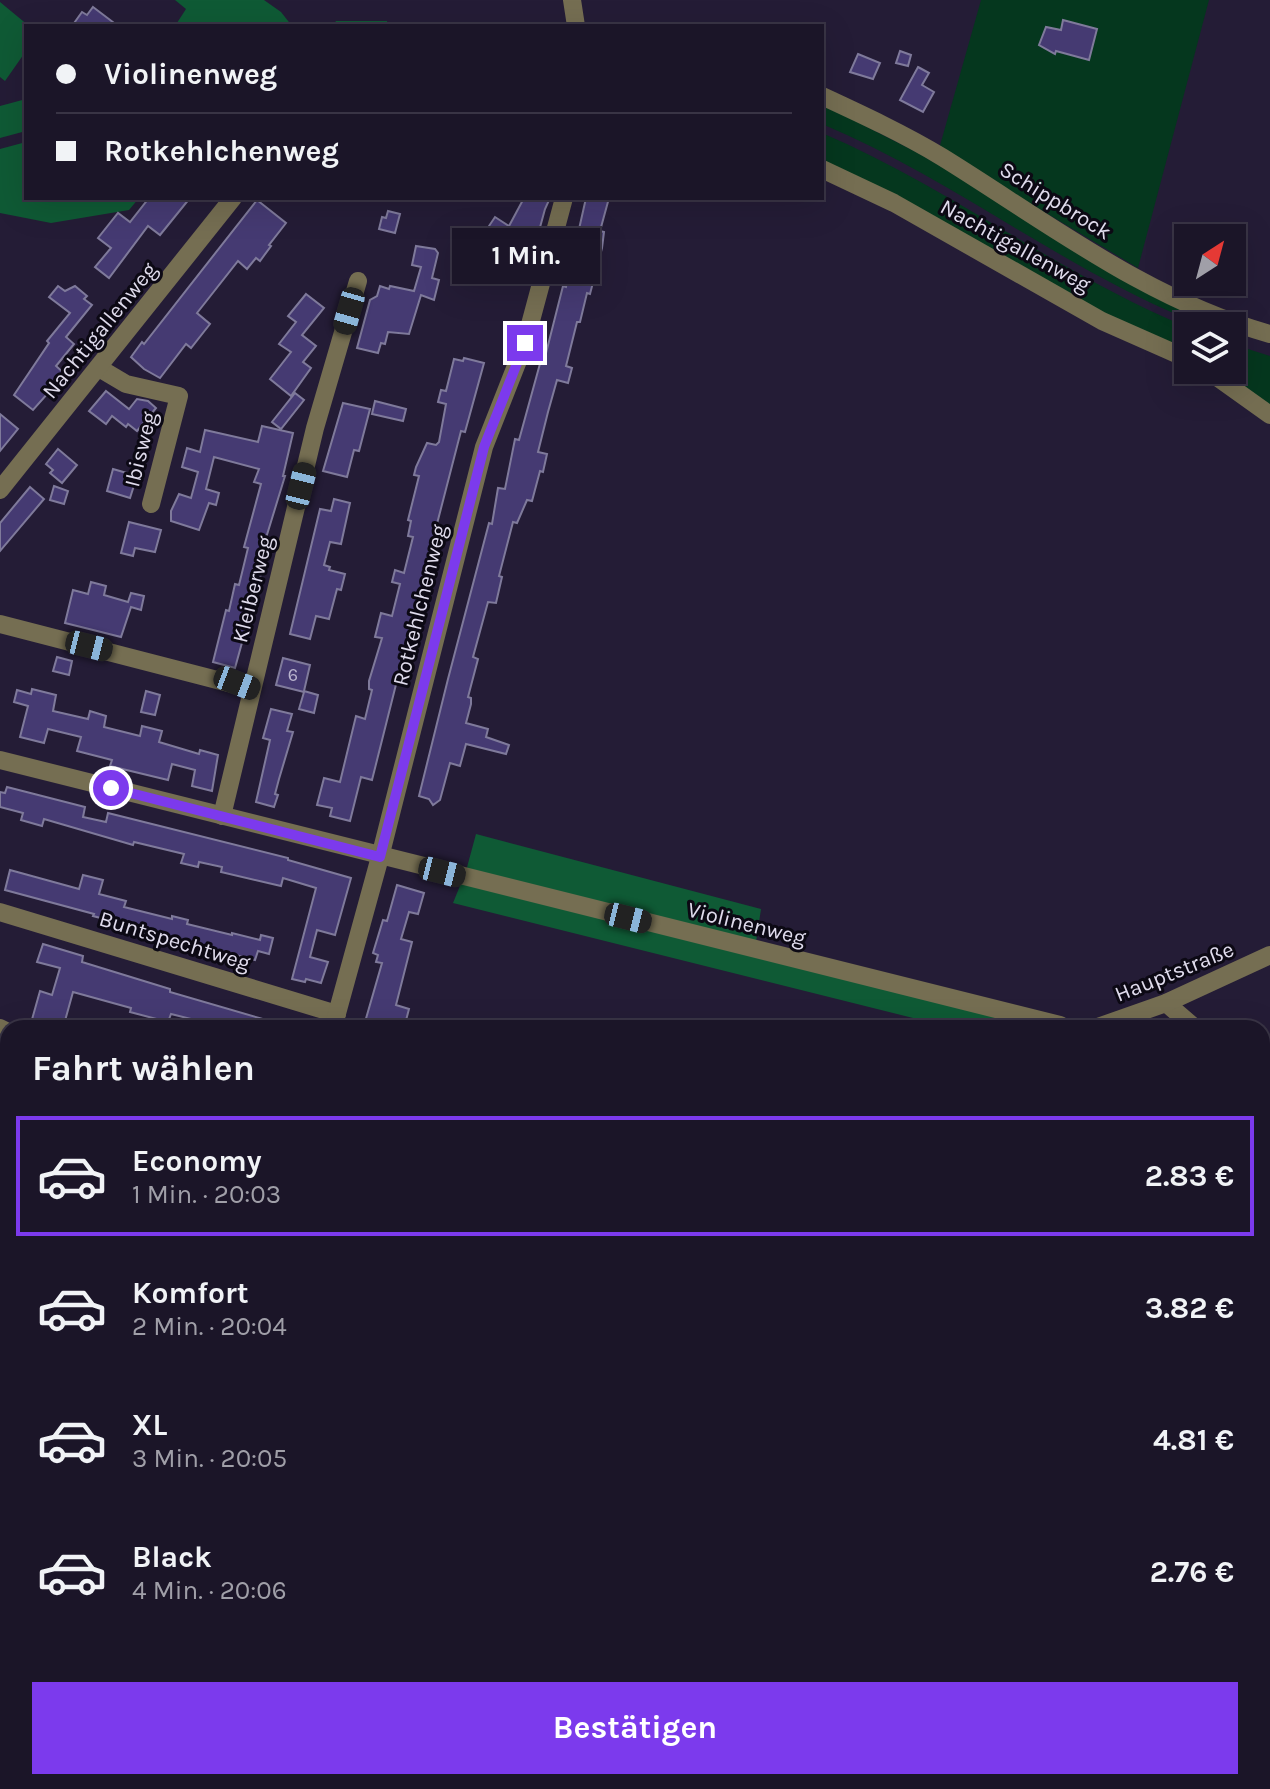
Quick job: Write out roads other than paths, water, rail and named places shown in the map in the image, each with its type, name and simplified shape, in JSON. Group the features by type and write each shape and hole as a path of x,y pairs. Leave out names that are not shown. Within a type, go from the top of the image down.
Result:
{"street":[{"path":"572,0 576,24"},
{"name":"Schippbrock","path":"824,97 938,155 1134,277 1196,309 1270,334"},
{"name":"Nachtigallenweg","path":"824,170 894,203 1102,321 1174,353"},
{"name":"Nachtigallenweg","path":"0,490 231,200"},
{"name":"Rotkehlchenweg","path":"335,1020 484,447 525,343 563,200"},
{"name":"Kleiberweg","path":"222,816 315,428 358,281"},
{"name":"Ibisweg","path":"99,368 126,384 179,396 151,504"},
{"path":"1227,384 1270,415"},
{"path":"0,624 252,689"},
{"name":"Violinenweg","path":"0,760 1040,1020"},
{"name":"Buntspechtweg","path":"0,912 332,1020"},
{"name":"Hauptstraße","path":"1118,1020 1166,1003 1270,955"},
{"path":"1166,1003 1170,1020"},
{"path":"1166,1003 1186,1020"}]}
